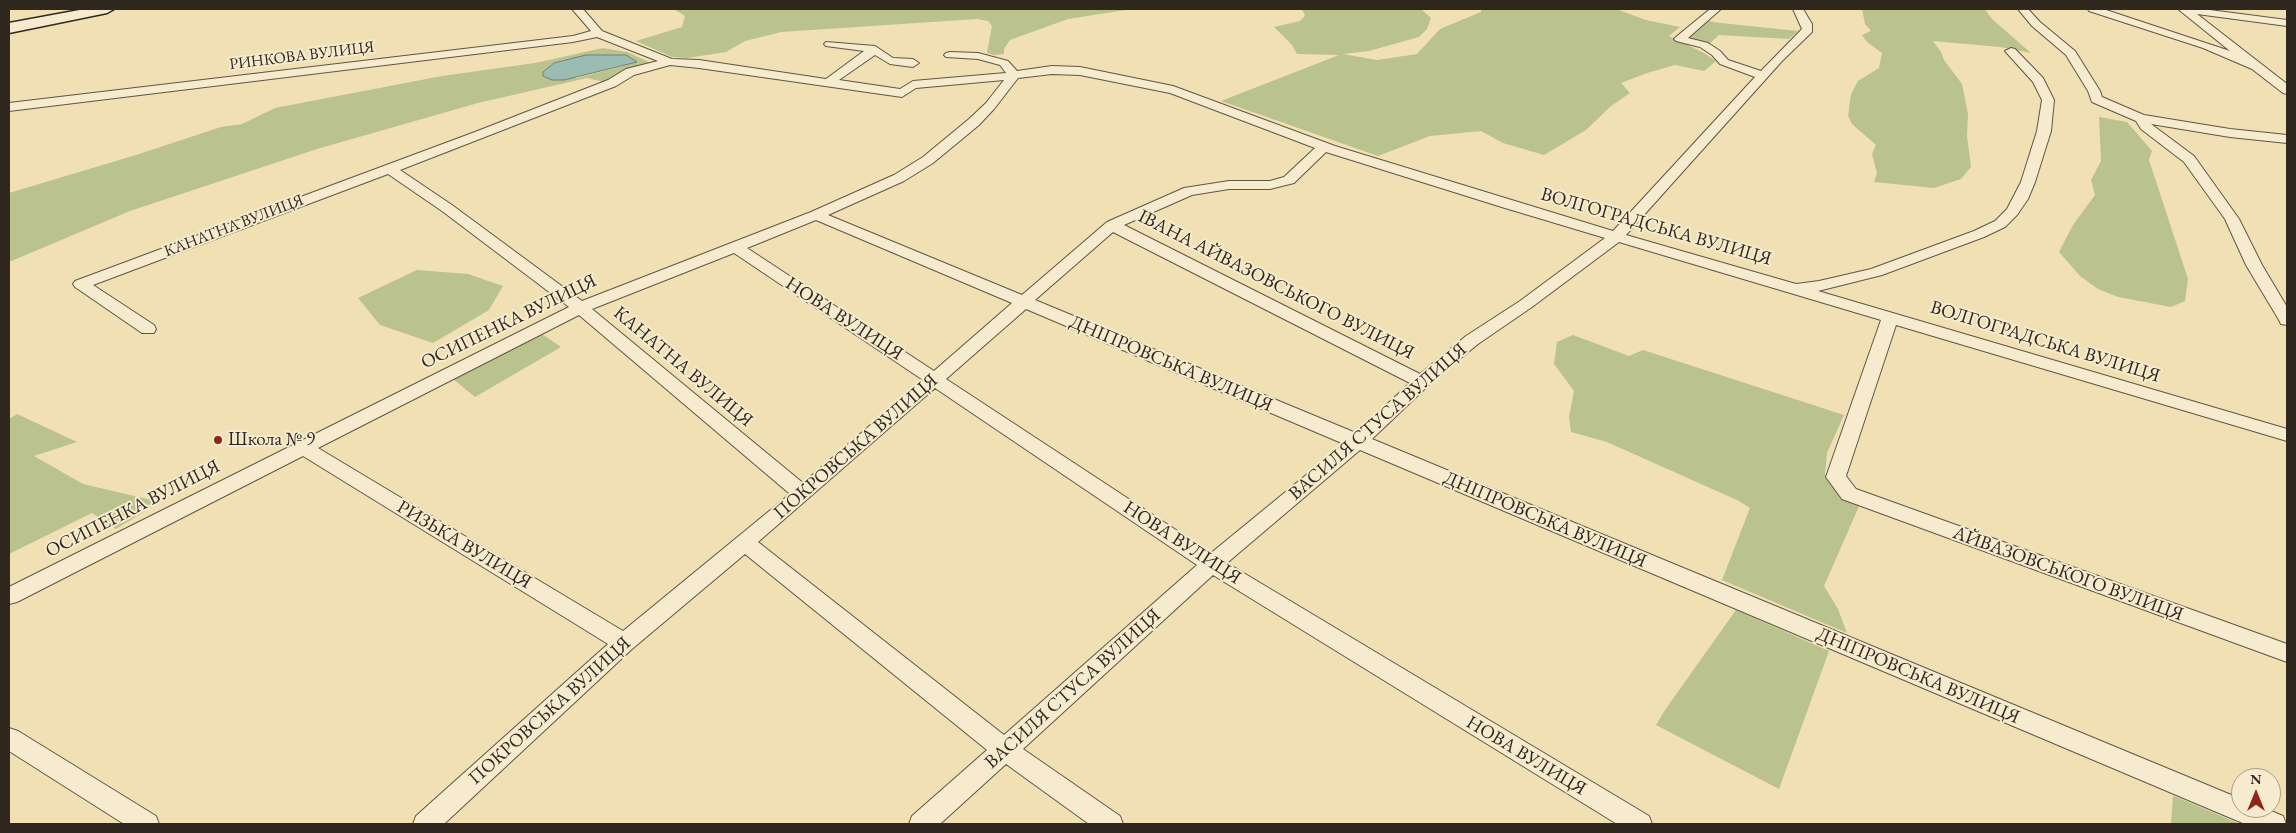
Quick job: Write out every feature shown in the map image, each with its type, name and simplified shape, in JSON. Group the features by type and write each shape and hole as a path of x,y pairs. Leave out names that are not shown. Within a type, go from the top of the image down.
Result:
{"main road":[{"path":"9,28 107,9"}],"street":[{"name":"КАНАТНА ВУЛИЦЯ","path":"577,9 598,33 670,62"},
{"path":"1716,9 1680,39 1704,45 1716,53 1724,62 1763,76"},
{"name":"ВАСИЛЯ СТУСА ВУЛИЦЯ","path":"922,824 1212,564 1358,442 1421,382 1472,340 1526,304 1616,237 1763,76 1808,30 1807,24 1798,9"},
{"path":"2023,9 2036,24 2071,53 2094,91 2096,99 2141,118 2230,133 2287,139"},
{"path":"2093,9 2110,12 2207,46 2261,68"},
{"path":"2184,9 2287,24"},
{"path":"2184,9 2287,90"},
{"name":"РИНКОВА ВУЛИЦЯ","path":"10,110 573,39 598,33"},
{"path":"830,44 875,49 890,61 913,63"},
{"path":"828,83 875,49"},
{"path":"1791,288 1819,286 1876,272 2000,224 2021,199 2028,182 2044,131 2048,100 2039,81 2025,64 2011,52"},
{"path":"950,55 978,56 1004,63 1014,75"},
{"name":"КАНАТНА ВУЛИЦЯ","path":"148,329 81,284 612,82 630,72 670,62 699,64 902,93 913,86 1014,75"},
{"name":"ВОЛГОГРАДСЬКА ВУЛИЦЯ","path":"1014,75 1052,70 1073,71 1173,90 1324,146 1616,237 2287,435"},
{"name":"ОСИПЕНКА ВУЛИЦЯ","path":"9,596 580,308 816,214 899,178 928,160 990,106 1014,75"},
{"path":"2141,118 2146,126 2189,158 2232,219 2254,265 2287,320"},
{"name":"ПОКРОВСЬКА ВУЛИЦЯ","path":"426,824 624,643 803,494 1112,224 1189,191 1228,185 1270,185 1288,180 1324,146"},
{"name":"КАНАТНА ВУЛИЦЯ","path":"388,168 447,208 580,308 803,494"},
{"name":"ДНІПРОВСЬКА ВУЛИЦЯ","path":"816,214 1022,302 2273,824"},
{"name":"ІВАНА АЙВАЗОВСЬКОГО ВУЛИЦЯ","path":"1112,224 1421,382"},
{"name":"НОВА ВУЛИЦЯ","path":"734,246 1212,564 1639,824"},
{"name":"АЙВАЗОВСЬКОГО ВУЛИЦЯ","path":"1890,317 1836,477 1849,494 2287,653"},
{"name":"РИЗЬКА ВУЛИЦЯ","path":"303,447 624,643"},
{"path":"745,543 1005,750 1110,824"},
{"path":"9,738 146,824"}],"green space":[{"path":"674,9 1132,9 1068,19 1010,40 1004,49 1004,54 995,55 987,53 992,26 988,21 977,19 781,32 745,41 726,52 687,58 672,57 636,41 682,27 685,16"},
{"path":"1300,9 1421,9 1431,18 1427,29 1419,37 1369,51 1343,54 1377,60 1417,54 1440,29 1481,12 1481,9 1616,9 1646,20 1680,27 1669,36 1716,61 1704,71 1675,65 1621,83 1630,93 1611,106 1586,130 1544,155 1503,143 1481,131 1430,136 1378,156 1221,101 1339,55 1297,54 1292,45 1274,27 1300,21 1305,16"},
{"path":"1862,9 1985,9 1992,19 2031,53 2000,47 1933,41 1944,60 1962,84 1968,114 1967,136 1971,167 1961,179 1934,188 1874,182 1877,173 1872,154 1876,145 1852,124 1848,116 1851,94 1858,81 1879,68 1882,53 1867,42 1862,35 1871,31 1865,24"},
{"path":"1708,21 1798,31 1789,39 1719,35 1709,44 1687,38"},
{"path":"603,48 627,52 651,63 604,82 587,78 478,103 317,149 130,211 9,262 9,193 221,127 242,124 275,108 442,76 535,63","holes":["586,55 626,55 624,66 577,78 543,75 543,72 554,63"]},
{"path":"2099,117 2127,122 2152,151 2149,160 2188,279 2185,301 2171,307 2118,297 2098,289 2080,276 2059,252 2073,225 2095,195 2091,180 2101,161"},
{"path":"417,270 468,274 503,286 489,310 433,343 380,325 358,298"},
{"path":"542,334 561,347 475,397 453,379"},
{"path":"1573,335 1629,356 1643,350 1844,415 1827,453 1825,474 1841,497 1860,504 1824,586 1838,609 1847,633 1722,580 1750,508 1739,501 1607,442 1571,432 1569,417 1574,391 1554,364 1557,342"},
{"path":"17,414 77,442 34,456 83,484 160,502 116,529 92,513 9,554 9,419"},
{"path":"1736,610 1829,651 1779,789 1656,725"},
{"path":"2174,796 2240,824 2171,824"}],"water":[{"path":"586,55 626,55 637,62 564,80 552,80 543,76 543,72 554,63"}],"place":[{"name":"Школа № 9","path":"218,440"}]}
